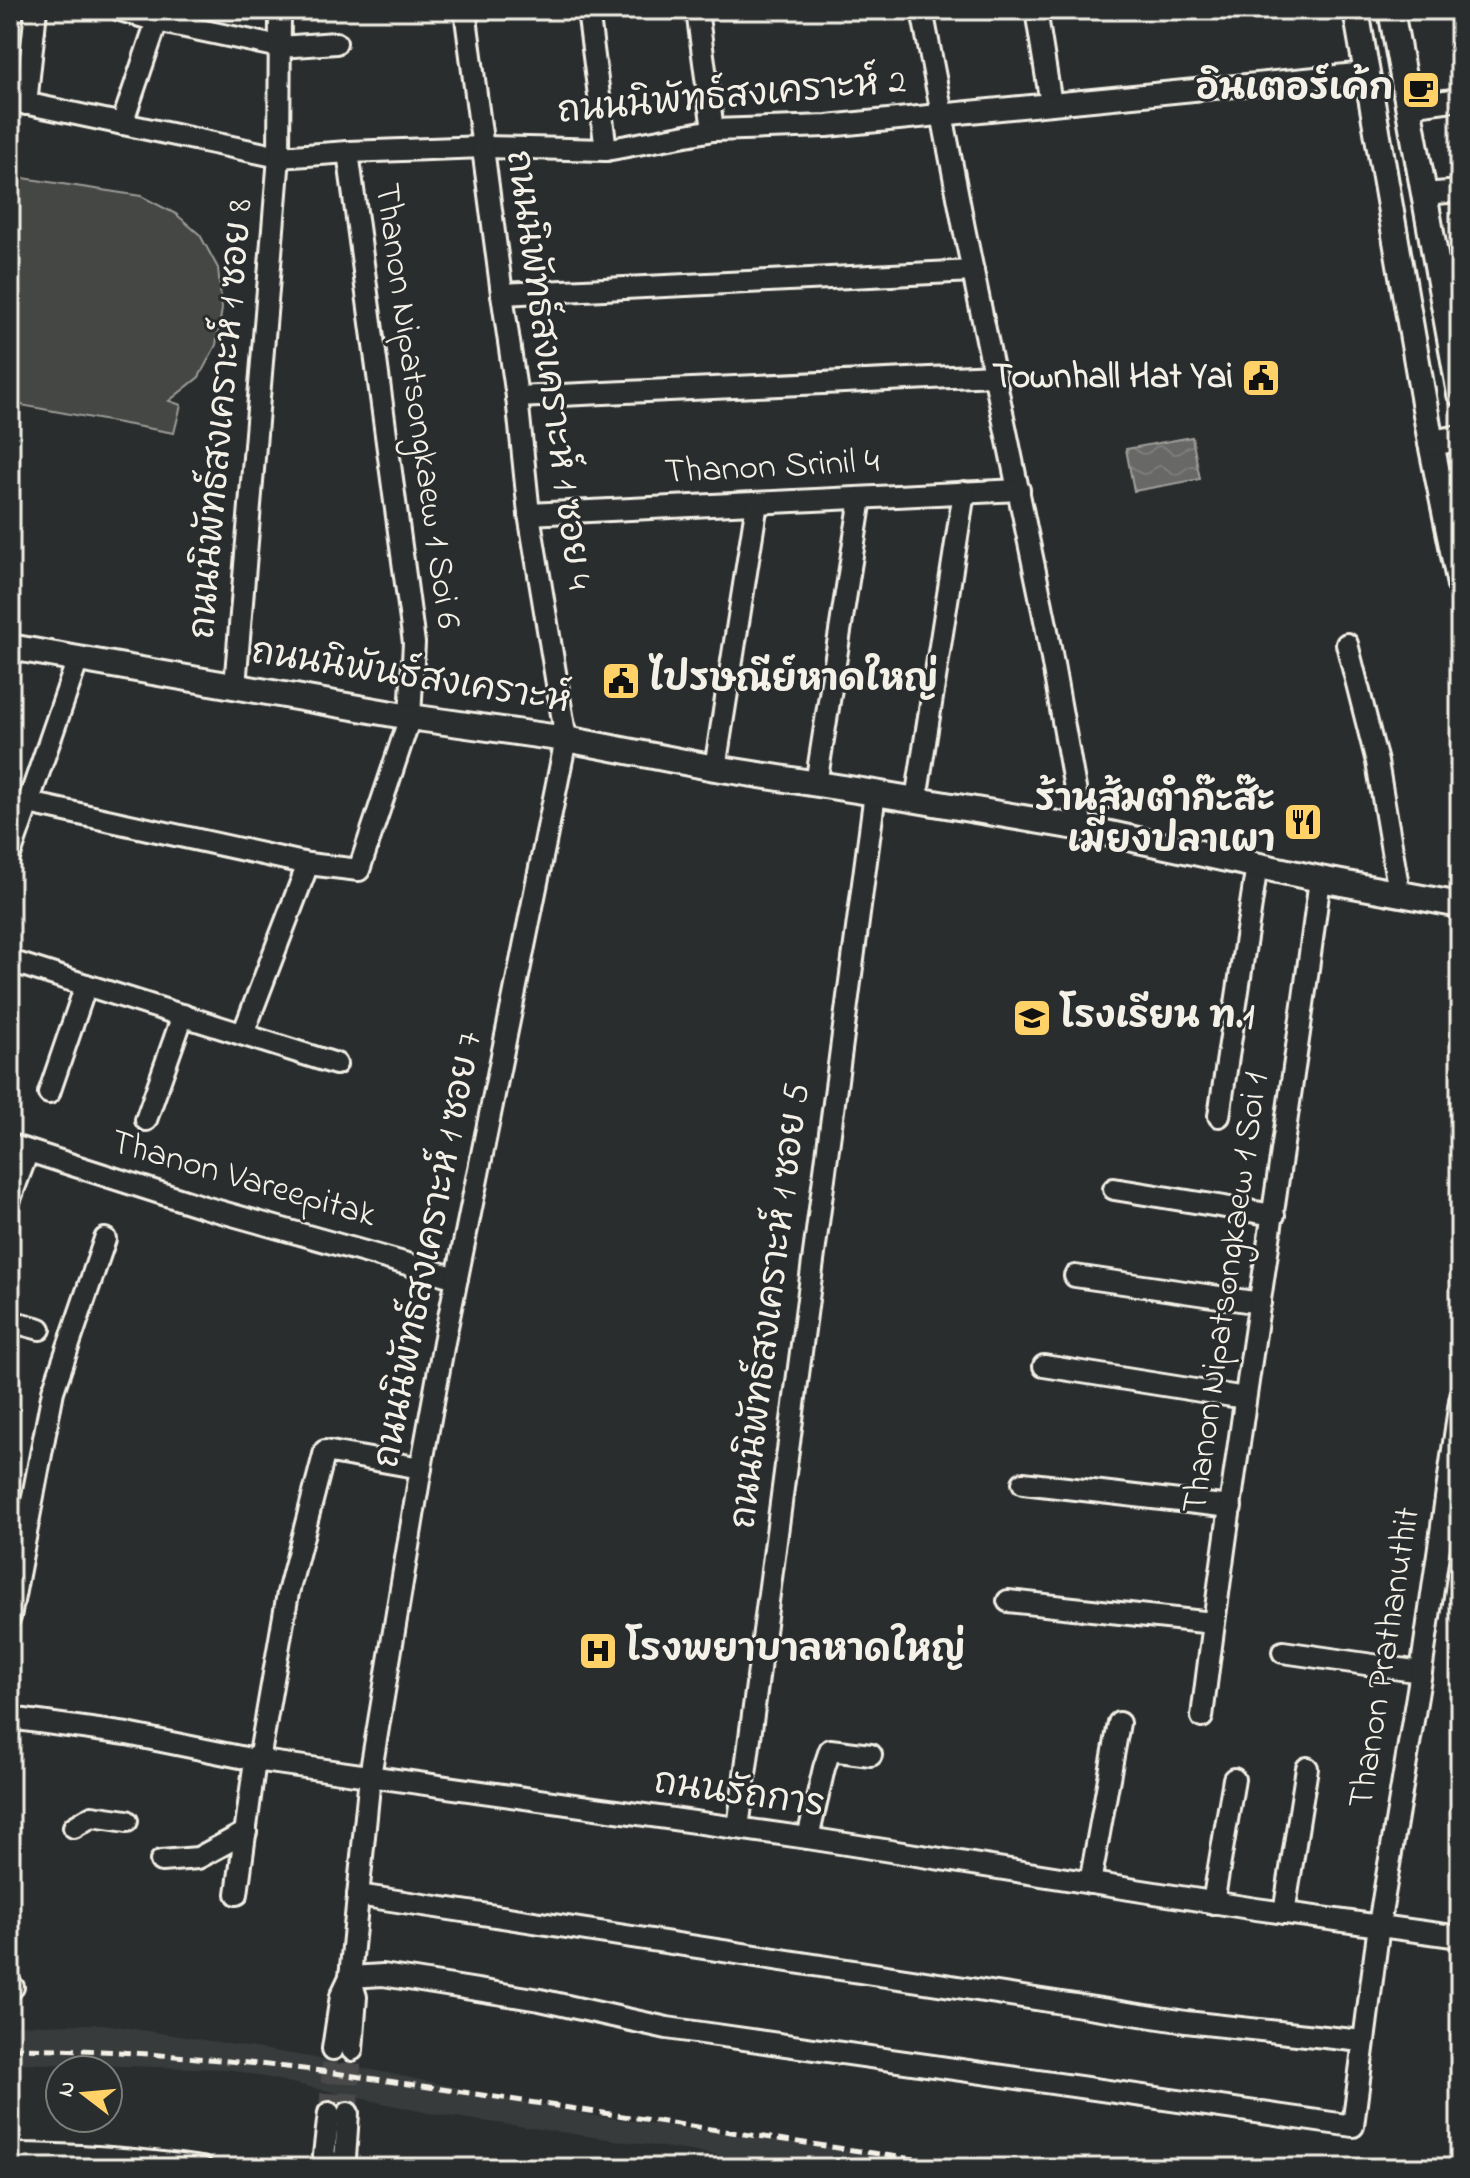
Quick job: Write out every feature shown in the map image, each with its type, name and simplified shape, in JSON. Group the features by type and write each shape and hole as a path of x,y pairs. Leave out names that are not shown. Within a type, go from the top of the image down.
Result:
{"main road":[{"path":"1356,10 1431,443 1460,585"},
{"path":"1391,10 1460,394"},
{"path":"1431,443 1460,438"},
{"name":"ถนนนิพันธ์สงเคราะห์","path":"10,647 410,717 566,739 715,768 1082,828 1320,879 1460,905"}],"street":[{"path":"18,102 36,10"},
{"path":"120,10 280,47 336,43"},
{"name":"ถนนนิพัทธ์สงเคราะห์ 1 ซอย 8","path":"235,686 279,157 280,10"},
{"name":"ถนนนิพัทธ์สงเคราะห์ 1 ซอย 4","path":"465,10 517,397 529,514 566,739"},
{"path":"588,10 606,150"},
{"path":"697,10 713,130"},
{"path":"922,10 1046,625 1082,828"},
{"path":"1036,10 1051,104"},
{"path":"122,124 157,21"},
{"name":"ถนนนิพัทธ์สงเคราะห์ 2","path":"18,102 279,157 484,147 606,150 713,130 827,126 1367,73"},
{"path":"1408,106 1460,99"},
{"name":"Thanon Nipatsongkaew 1 Soi 6","path":"308,864 359,870 410,717 414,643 348,152"},
{"path":"1424,194 1460,191"},
{"path":"502,294 973,271"},
{"path":"517,397 995,375"},
{"name":"Thanon Srinil 4","path":"529,514 1019,490"},
{"path":"916,800 964,492"},
{"path":"816,784 861,498"},
{"path":"715,768 757,503"},
{"path":"1347,644 1377,762 1399,892"},
{"path":"10,855 78,659"},
{"name":"ถนนนิพัทธ์สงเคราะห์ 1 ซอย 7","path":"342,2050 356,1997 350,1977 370,1776 421,1468 566,739"},
{"name":"ถนนนิพัทธ์สงเคราะห์ 1 ซอย 5","path":"738,1828 875,793"},
{"path":"29,803 308,864 243,1034"},
{"path":"1219,1116 1257,865"},
{"name":"Thanon Nipatsongkaew 1 Soi 1","path":"1202,1717 1320,879"},
{"path":"10,961 336,1064"},
{"path":"49,1093 86,985"},
{"path":"146,1120 183,1015"},
{"path":"10,1199 19,1148"},
{"name":"Thanon Vareepitak","path":"19,1148 204,1207 457,1278"},
{"path":"1114,1189 1274,1215"},
{"path":"10,1617 53,1391 105,1239"},
{"path":"1075,1276 1260,1303"},
{"path":"10,1321 40,1329"},
{"path":"1044,1366 1245,1398"},
{"name":"Thanon Prathanuthit","path":"350,1977 383,1975 540,2000 667,2028 1353,2126 1379,1925 1421,1672 1460,1401"},
{"path":"237,1894 257,1760 288,1593 325,1451 421,1468"},
{"path":"1023,1483 1231,1507"},
{"path":"1008,1601 1213,1623"},
{"path":"1283,1652 1421,1672"},
{"name":"ถนนรัถการ","path":"10,1718 127,1734 257,1760 808,1838 1213,1903 1460,1937"},
{"path":"1090,1883 1119,1723"},
{"path":"808,1838 830,1750 871,1755"},
{"path":"1284,1913 1307,1768"},
{"path":"1213,1903 1234,1779"},
{"path":"74,1827 92,1816 127,1821"},
{"path":"161,1861 198,1858 246,1832"},
{"path":"358,1895 1186,2022 1362,2041"},
{"path":"336,2168 324,2155 338,2113"},
{"path":"10,2154 57,2161 202,2168"}],"shaded area":[{"path":"10,176 141,196 176,214 200,235 218,268 222,309 216,345 199,377 169,401 181,405 174,433 10,403"},
{"path":"104,2024 310,2057 594,2116 989,2168 807,2168 428,2113 228,2069 124,2066 124,2054 44,2054 44,2064 10,2063 10,2025"}],"water":[{"path":"1192,437 1200,479 1134,491 1126,449"}],"tunnel":[{"path":"329,2113 333,2049"},
{"path":"348,2113 352,2050"}],"railway":[{"path":"10,2048 166,2055 321,2071 973,2168"}],"place":[{"name":"อินเตอร์เค้ก","path":"1421,90"},
{"name":"Townhall Hat Yai","path":"1261,378"},
{"name":"ไปรษณีย์หาดใหญ่","path":"621,681"},
{"name":"ร้านส้มตำก๊ะส๊ะ เมี่ยงปลาเผา","path":"1303,822"},
{"name":"โรงเรียน ท.1","path":"1032,1018"},
{"name":"โรงพยาบาลหาดใหญ่","path":"598,1651"}]}
